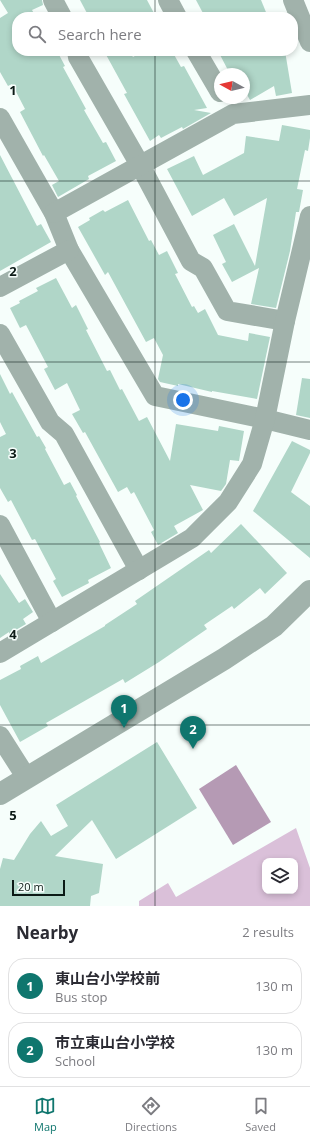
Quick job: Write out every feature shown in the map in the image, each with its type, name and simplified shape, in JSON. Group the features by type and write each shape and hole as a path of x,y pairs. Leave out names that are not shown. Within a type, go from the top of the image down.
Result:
{"street":[{"path":"53,0 59,12"},
{"path":"168,0 174,12"},
{"path":"293,0 298,12"},
{"path":"298,12 310,42"},
{"path":"78,56 140,165 191,261 203,268 227,311 285,322"},
{"path":"199,56 214,82"},
{"path":"54,213 140,165 228,106 310,105"},
{"path":"0,118 54,213 69,250 155,396 310,430"},
{"path":"0,653 192,538 228,502 252,464 265,419 285,322 310,216"},
{"path":"0,287 69,250"},
{"path":"0,334 50,422 64,434 139,570"},
{"path":"0,525 52,622"},
{"path":"0,794 224,659 274,626 310,591"},
{"path":"0,736 26,777"}],"shaded area":[{"path":"236,765 271,822 233,845 199,789"},
{"path":"296,828 310,868 310,906 139,906 139,901 168,883 176,897"}],"building":[{"path":"0,0 42,0 43,5 32,10 33,12 12,12 12,56 60,56 65,66 63,67 86,109 84,110 103,143 106,142 116,161 88,176 89,179 58,197 52,185 59,181 44,155 43,156 20,112 25,109 12,84 8,86 0,72 0,18 8,13"},
{"path":"80,0 147,0 153,12 86,12"},
{"path":"196,0 261,0 266,12 202,12"},
{"path":"107,56 175,56 181,67 184,66 207,108 194,110 211,113 183,129 182,127 161,138 159,135 150,141 124,94 127,93"},
{"path":"221,56 286,56 292,93 276,96 274,86 250,100 250,68 227,68"},
{"path":"282,125 310,130 310,138 308,151 305,150 297,189 303,190 299,212 296,212 290,251 276,308 251,304 259,268 232,282 222,264 226,262 213,235 234,224 255,266 267,198 234,216 224,198 192,216 167,169 194,156 203,175 244,153 246,136 279,141"},
{"path":"0,155 37,226 41,224 51,242 0,271"},
{"path":"128,200 149,241 151,240 159,255 167,251 178,273 175,274 192,307 194,306 198,313 205,309 218,335 248,341 249,333 270,337 257,399 212,392 178,384 178,386 160,382 158,379 163,355 154,338 146,342 108,272 105,275 78,227 90,220 89,218 103,210 105,212"},
{"path":"56,278 72,308 76,305 88,329 86,330 107,371 110,370 139,421 147,417 170,461 176,424 218,431 219,426 244,431 239,461 230,460 226,484 221,491 190,485 203,510 174,526 178,533 158,545 151,532 154,530 134,492 131,494 127,487 118,492 85,432 83,433 72,414 80,410 67,383 55,390 44,369 48,367 26,325 20,328 10,308 20,303 19,301 38,291 36,288"},
{"path":"0,374 10,394 12,392 37,437 39,436 46,448 45,449 64,485 70,482 100,542 99,543 111,568 88,580 89,583 62,597 53,581 56,579 35,539 32,540 11,500 8,502 0,488 0,437 6,434 0,422"},
{"path":"302,378 310,379 310,418 296,415"},
{"path":"292,441 310,450 310,453 291,492 310,506 310,558 253,511"},
{"path":"241,524 287,573 265,594 260,588 234,609 232,606 204,625 207,629 159,662 125,683 123,679 46,723 48,726 20,742 0,705 0,680 21,669 20,666 38,656 41,663 105,626 137,604 135,601 209,550 211,553"},
{"path":"0,574 19,603 25,599 33,612 23,619 26,624 0,638"},
{"path":"157,742 197,808 116,859 92,820 55,856 103,864 99,893 91,896 90,906 0,906 0,869 3,858 14,860 30,834 41,821 51,836 68,826 56,805"}],"place":[{"name":"東山台小学校前","path":"124,728"},
{"name":"市立東山台小学校","path":"193,749"}]}
